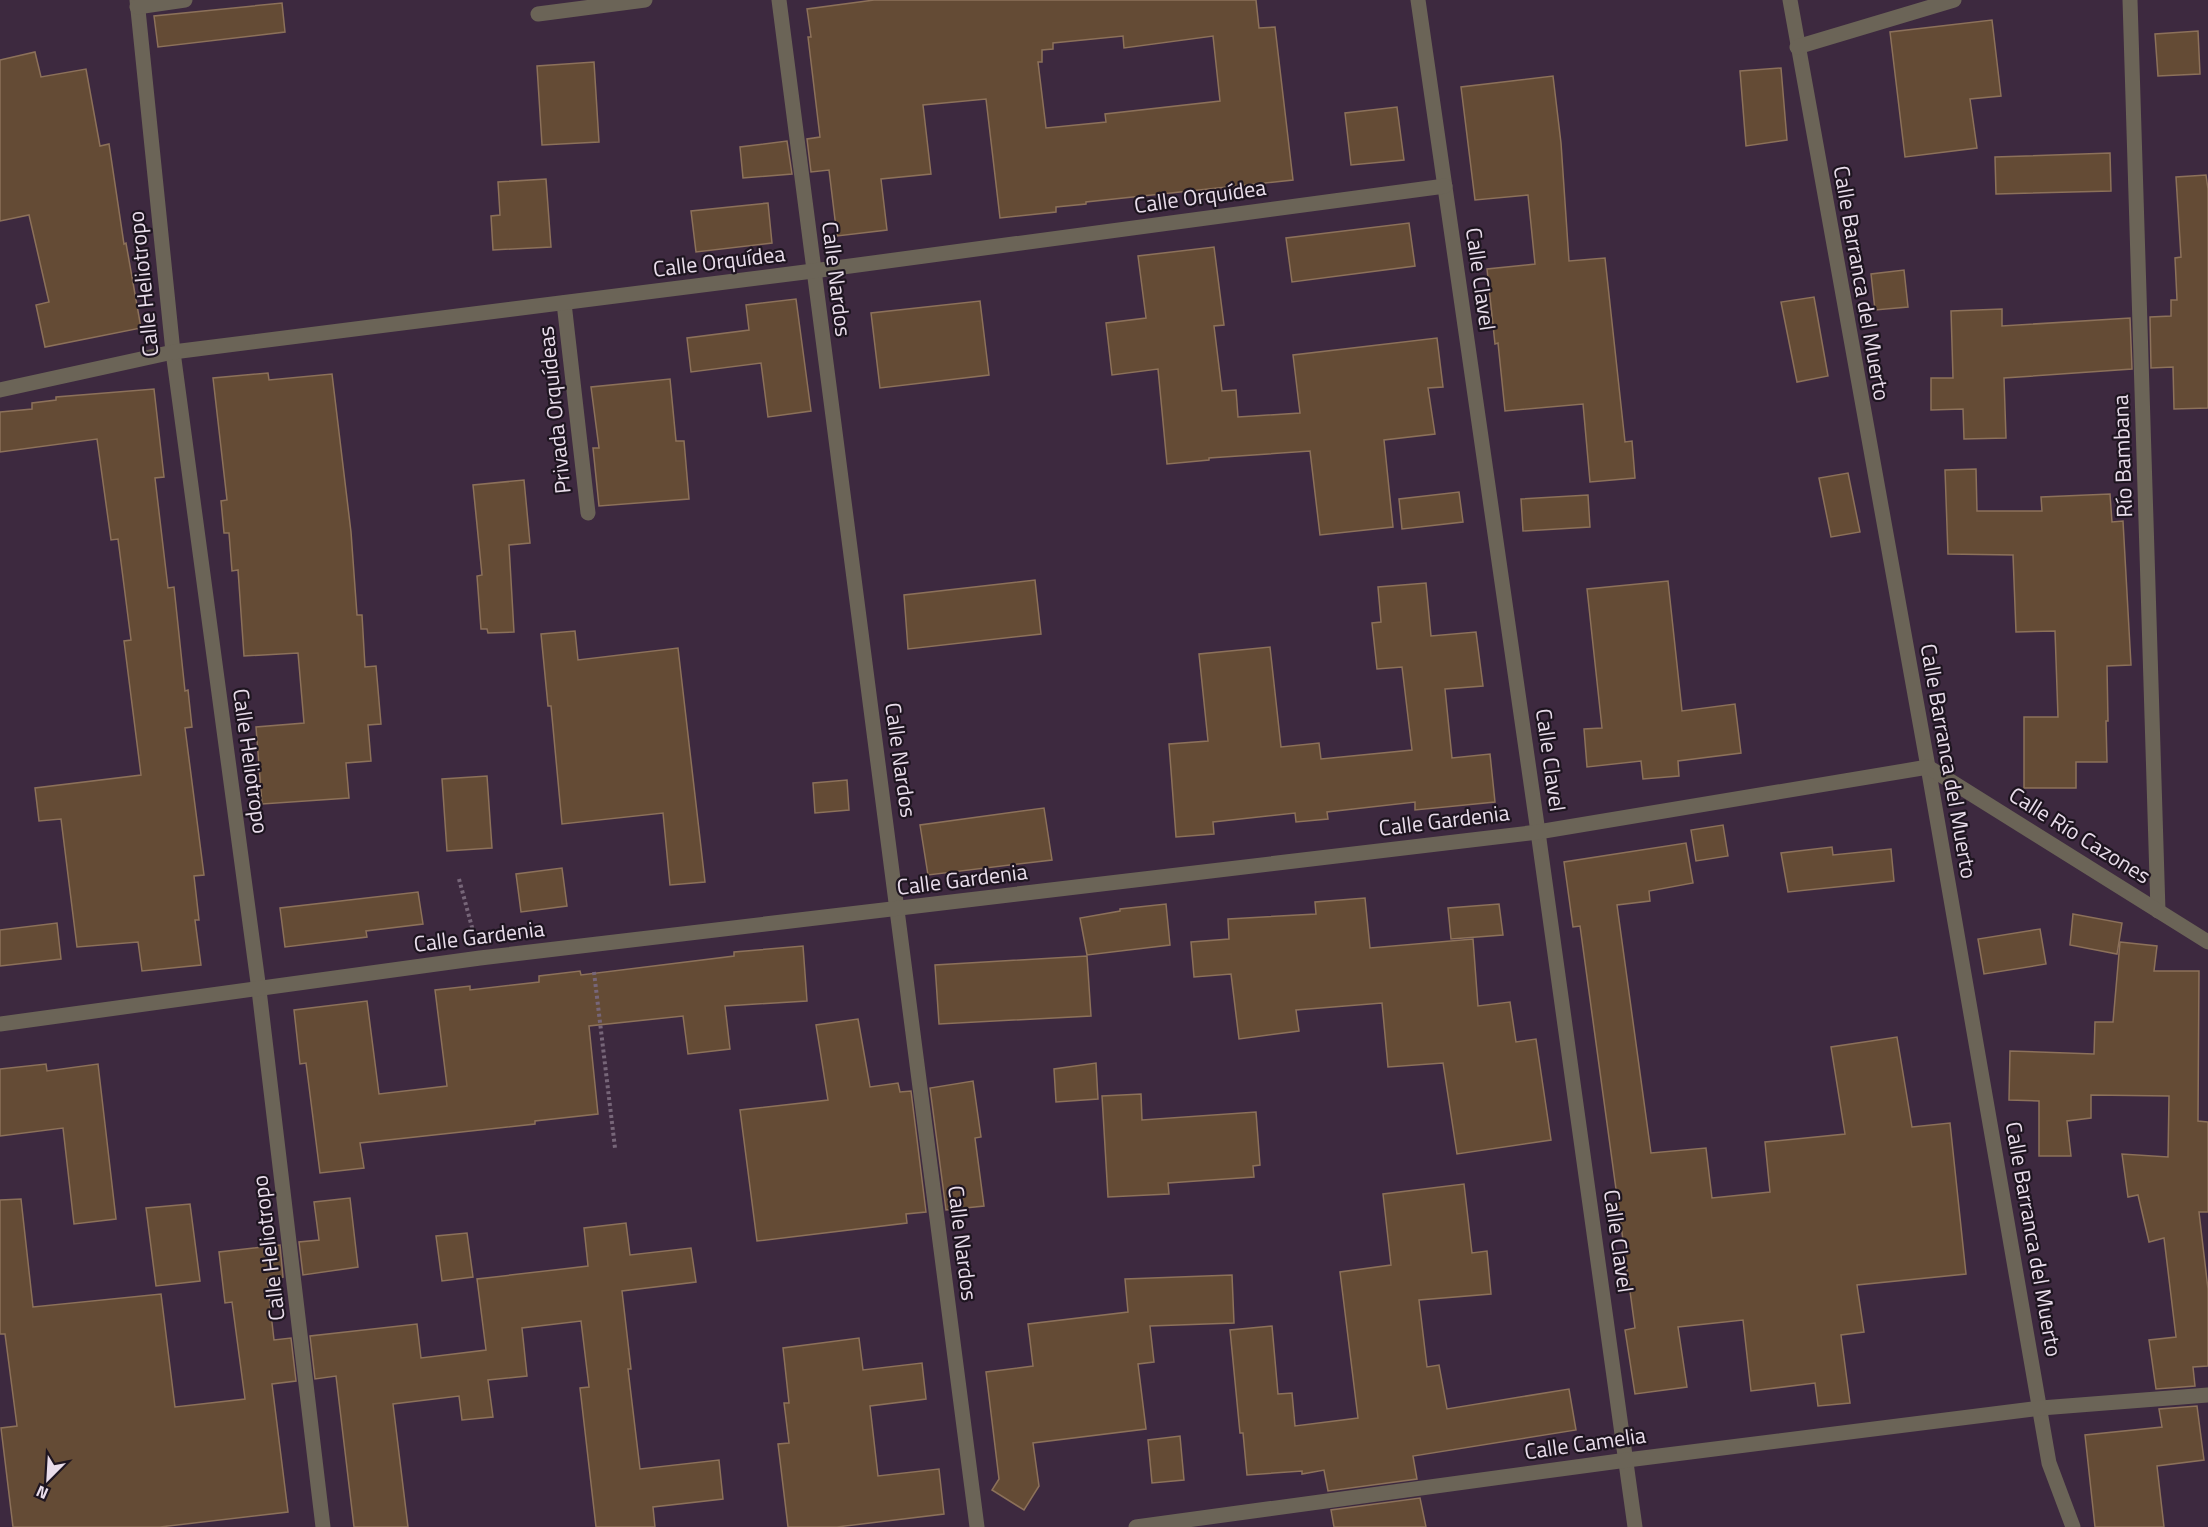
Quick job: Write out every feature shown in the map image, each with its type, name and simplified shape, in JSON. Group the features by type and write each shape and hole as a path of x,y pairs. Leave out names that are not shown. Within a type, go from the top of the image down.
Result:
{"street":[{"path":"137,4 185,0"},
{"path":"538,14 645,0"},
{"name":"Calle Nardos","path":"779,0 977,1527"},
{"name":"Calle Clavel","path":"1418,0 1635,1527"},
{"name":"Calle Barranca del Muerto","path":"1790,0 1928,767 2049,1463 2073,1527"},
{"path":"1797,47 1954,0"},
{"name":"Río Bambana","path":"2130,0 2158,910"},
{"name":"Calle Heliotropo","path":"137,4 173,352 260,990 323,1527"},
{"name":"Calle Orquídea","path":"0,390 173,352 813,271 1444,186"},
{"name":"Privada Orquídeas","path":"564,303 588,513"},
{"name":"Calle Río Cazones","path":"1928,767 2208,942"},
{"name":"Calle Gardenia","path":"0,1024 480,958 1538,832 1928,767"},
{"name":"Calle Camelia","path":"1136,1527 1627,1460 2041,1408 2208,1395"}],"path":[{"path":"459,879 480,958"},
{"path":"590,945 615,1148"}],"building":[{"path":"874,0 1256,0 1259,28 1275,27 1293,180 1086,202 1086,204 1056,207 1056,212 1000,218 986,99 923,105 931,174 881,179 887,230 837,236 829,170 811,172 807,139 820,137 808,37 811,37 807,9","holes":["1123,36 1124,48 1213,36 1220,101 1105,114 1106,122 1046,128 1038,62 1042,62 1042,50 1053,49 1053,43"]},
{"path":"282,3 285,32 158,47 154,16"},
{"path":"1992,20 2001,96 1970,99 1977,148 1905,157 1890,32"},
{"path":"2198,31 2200,74 2158,76 2155,34"},
{"path":"35,52 41,77 86,69 100,146 109,144 124,244 126,243 141,328 45,347 36,305 49,302 29,215 0,221 0,60"},
{"path":"594,62 599,142 542,145 537,66"},
{"path":"1781,68 1787,140 1746,146 1740,71"},
{"path":"1553,76 1561,143 1569,261 1605,258 1625,442 1632,441 1635,478 1590,482 1583,404 1505,411 1487,269 1535,264 1528,195 1475,200 1461,87"},
{"path":"1397,107 1404,160 1351,165 1345,113"},
{"path":"787,141 792,174 743,178 740,147"},
{"path":"2110,153 2111,191 1996,194 1995,157"},
{"path":"2206,175 2208,189 2208,408 2174,409 2173,367 2151,368 2150,317 2171,316 2171,300 2177,300 2175,258 2181,257 2176,177"},
{"path":"546,179 551,247 493,250 491,216 500,215 498,182"},
{"path":"768,203 772,243 696,252 691,211"},
{"path":"1409,223 1415,266 1292,282 1286,238"},
{"path":"1214,247 1224,325 1214,326 1222,391 1236,390 1238,417 1300,413 1293,355 1437,338 1443,387 1428,388 1435,434 1384,440 1393,527 1320,535 1310,451 1209,458 1209,460 1167,464 1158,369 1112,375 1106,323 1146,318 1138,256"},
{"path":"1904,270 1908,307 1875,310 1871,274"},
{"path":"1814,297 1828,376 1797,382 1781,302"},
{"path":"796,299 811,411 768,417 761,363 691,372 687,338 749,330 746,305"},
{"path":"980,301 989,375 880,388 871,313"},
{"path":"2002,309 2002,326 2130,318 2132,369 2004,378 2006,438 1964,439 1963,409 1931,410 1931,378 1953,378 1951,311"},
{"path":"268,373 269,380 332,374 351,532 357,615 362,615 365,667 376,666 381,724 368,725 371,761 346,763 349,798 262,804 256,727 304,723 298,653 244,656 238,570 232,571 229,533 224,533 221,501 227,500 213,378"},
{"path":"670,379 676,441 684,441 689,499 599,506 593,448 599,448 591,387"},
{"path":"154,389 164,477 155,478 168,588 174,587 185,691 188,690 192,727 185,728 204,875 194,876 199,920 195,920 201,965 142,971 138,942 77,947 61,819 39,821 35,788 141,775 124,641 131,640 118,539 111,540 97,439 0,452 0,412 32,409 32,403 56,400 56,397"},
{"path":"1976,469 1977,511 2042,511 2041,497 2110,494 2112,522 2123,521 2131,665 2107,666 2107,762 2076,762 2076,788 2024,788 2024,717 2058,717 2055,631 2016,632 2013,555 1948,554 1945,470"},
{"path":"1848,473 1860,532 1831,537 1819,478"},
{"path":"524,480 530,543 509,545 514,632 488,633 487,629 481,629 477,576 482,575 473,485"},
{"path":"1459,492 1463,522 1402,529 1399,499"},
{"path":"1588,495 1590,527 1523,531 1521,499"},
{"path":"1035,580 1041,634 908,649 904,595"},
{"path":"1668,581 1682,711 1735,704 1741,753 1678,761 1679,776 1643,779 1641,761 1587,767 1584,729 1602,728 1587,589"},
{"path":"1426,583 1431,636 1476,632 1483,686 1445,689 1452,758 1490,754 1495,802 1415,810 1415,802 1327,812 1328,819 1296,822 1295,813 1213,822 1214,834 1176,837 1169,744 1208,741 1199,654 1270,647 1281,747 1319,743 1321,759 1412,750 1402,667 1377,669 1372,623 1381,622 1378,587"},
{"path":"575,631 578,660 678,648 705,882 670,885 663,813 562,824 551,706 548,706 541,634"},
{"path":"487,776 492,848 447,851 442,779"},
{"path":"847,780 849,810 815,813 813,783"},
{"path":"1044,808 1052,860 928,875 920,825"},
{"path":"1723,825 1728,856 1696,861 1691,830"},
{"path":"1686,843 1693,883 1649,891 1650,901 1617,905 1651,1153 1706,1148 1712,1198 1770,1192 1765,1142 1845,1134 1831,1047 1897,1037 1912,1127 1950,1123 1966,1274 1857,1285 1864,1332 1841,1335 1850,1403 1818,1406 1815,1383 1751,1391 1743,1320 1678,1327 1687,1387 1635,1394 1625,1330 1635,1328 1580,926 1573,927 1564,862"},
{"path":"1832,847 1833,855 1891,849 1894,881 1788,892 1781,853"},
{"path":"562,868 567,906 521,912 516,874"},
{"path":"418,892 423,924 366,931 367,937 285,947 280,908"},
{"path":"1365,898 1370,948 1473,939 1478,1006 1510,1002 1516,1042 1536,1039 1551,1140 1457,1154 1443,1063 1388,1067 1382,1003 1296,1010 1299,1031 1239,1039 1231,974 1194,977 1191,942 1229,939 1228,919 1316,914 1315,902"},
{"path":"1166,904 1170,945 1087,955 1080,918 1120,911 1120,909"},
{"path":"1499,904 1503,935 1451,939 1448,908"},
{"path":"2073,914 2122,923 2117,954 2070,945"},
{"path":"57,923 61,959 0,966 0,930"},
{"path":"2040,929 2046,964 1984,974 1978,939"},
{"path":"2120,942 2157,946 2154,971 2199,971 2198,1121 2208,1122 2208,1212 2199,1212 2208,1289 2208,1366 2193,1367 2195,1386 2156,1389 2149,1340 2176,1337 2164,1238 2149,1242 2138,1195 2128,1197 2122,1154 2168,1157 2169,1096 2091,1095 2091,1118 2067,1121 2071,1156 2039,1156 2039,1101 2009,1100 2010,1051 2094,1054 2095,1022 2113,1022"},
{"path":"803,946 807,1001 725,1006 730,1049 688,1054 683,1016 589,1026 598,1114 535,1121 535,1124 360,1143 364,1168 320,1173 306,1063 300,1064 294,1010 367,1001 379,1094 447,1086 435,990 470,986 470,990 539,982 539,976 580,971 581,975 734,956 734,952"},
{"path":"1087,956 1091,1016 939,1024 935,965"},
{"path":"858,1019 870,1087 898,1083 900,1092 911,1091 926,1212 906,1214 907,1223 757,1241 740,1110 828,1100 816,1025"},
{"path":"1096,1063 1098,1099 1056,1102 1054,1069"},
{"path":"46,1064 47,1071 98,1064 116,1219 74,1224 63,1128 0,1136 0,1069"},
{"path":"973,1081 981,1137 975,1138 984,1206 946,1210 930,1088"},
{"path":"1141,1094 1142,1120 1256,1112 1260,1165 1253,1166 1254,1177 1168,1183 1169,1194 1108,1197 1102,1096"},
{"path":"1464,1184 1472,1253 1487,1251 1491,1294 1419,1300 1427,1367 1439,1365 1447,1409 1569,1389 1576,1430 1413,1456 1417,1479 1328,1491 1324,1470 1302,1474 1302,1471 1247,1475 1243,1433 1240,1433 1230,1330 1272,1326 1278,1394 1292,1393 1295,1426 1358,1418 1340,1272 1391,1265 1383,1194"},
{"path":"350,1198 358,1267 303,1275 299,1242 319,1240 314,1202"},
{"path":"21,1199 33,1307 161,1294 175,1407 245,1399 232,1302 225,1303 219,1252 280,1245 283,1277 267,1279 274,1340 291,1338 296,1381 272,1384 288,1512 160,1527 13,1527 1,1428 17,1426 5,1334 0,1334 0,1200"},
{"path":"190,1204 200,1281 156,1286 146,1208"},
{"path":"626,1223 630,1255 691,1248 696,1282 622,1291 631,1369 628,1369 640,1469 719,1460 723,1499 653,1507 655,1527 596,1527 580,1388 589,1387 581,1321 522,1328 527,1376 488,1380 493,1417 462,1420 459,1396 393,1404 408,1527 354,1527 336,1376 315,1379 310,1336 417,1324 421,1358 486,1350 477,1279 588,1266 584,1228"},
{"path":"467,1233 473,1277 442,1281 436,1236"},
{"path":"1232,1275 1234,1323 1150,1326 1154,1362 1138,1364 1146,1429 1033,1443 1039,1486 1024,1510 992,1490 999,1479 986,1372 1033,1366 1028,1324 1128,1312 1125,1279"},
{"path":"859,1338 863,1370 922,1363 926,1399 870,1406 878,1476 939,1469 944,1514 837,1527 788,1527 778,1444 789,1443 784,1403 789,1403 783,1348"},
{"path":"2197,1406 2204,1460 2157,1466 2164,1527 2095,1527 2085,1435 2162,1427 2159,1409"},
{"path":"1180,1436 1184,1480 1152,1483 1148,1440"},
{"path":"1420,1498 1426,1527 1334,1527 1331,1510"}]}
